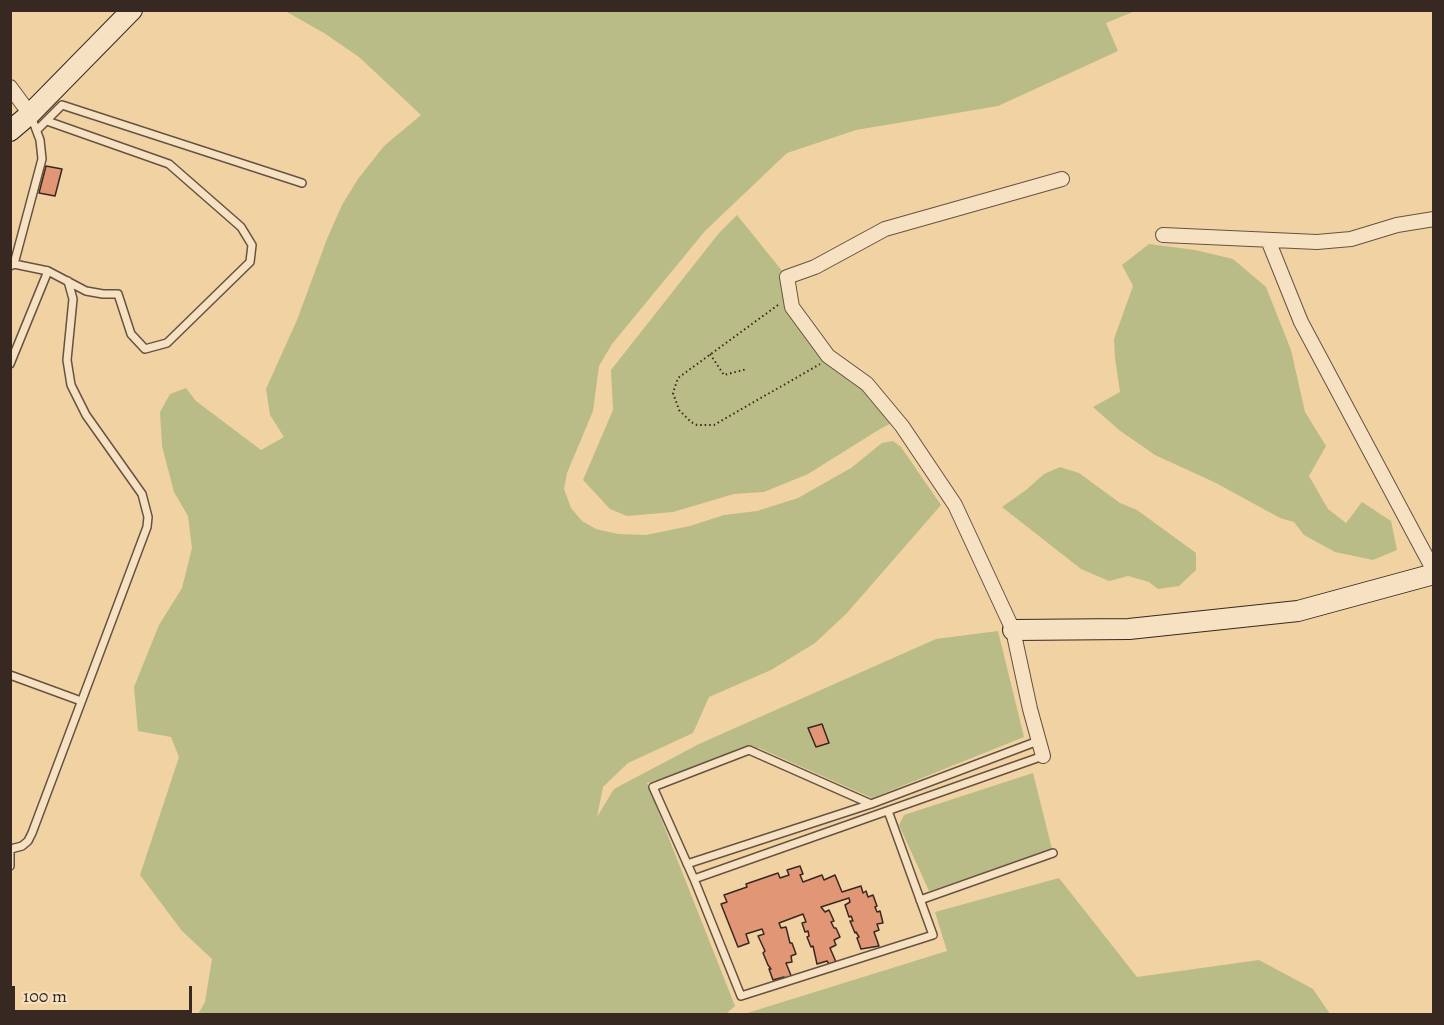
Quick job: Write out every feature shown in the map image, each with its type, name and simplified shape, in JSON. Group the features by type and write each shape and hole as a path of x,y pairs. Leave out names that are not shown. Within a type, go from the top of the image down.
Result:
{"street":[{"path":"10,131 38,122 132,10"},
{"path":"10,87 38,122"},
{"path":"1043,756 1013,630 956,505 902,426 867,384 831,358 792,307 787,277 815,267 885,229 1062,179"},
{"path":"1163,235 1317,242 1351,238 1396,225 1434,219"},
{"path":"1013,630 1129,629 1298,611 1434,572 1301,322 1268,240"}],"lane":[{"path":"38,122 62,105 302,183"},
{"path":"38,122 169,164 241,227 252,245 250,262 167,343 145,349 131,334 118,294 86,291 48,271 12,265 42,159 38,122"},
{"path":"10,364 48,271"},
{"path":"10,866 11,849 22,846 32,833 147,527 148,517 142,494 86,415 71,385 67,360 73,299 68,281"},
{"path":"10,675 81,701"},
{"path":"687,864 871,804 1038,741"},
{"path":"871,804 749,750 653,787 694,879 741,996 933,935 888,811"},
{"path":"694,879 1043,756"},
{"path":"920,900 1053,853"}],"path":[{"path":"790,296 678,378 674,386 674,393 679,410 691,422 698,425 714,425 831,358"},
{"path":"710,354 724,375 747,369"}],"green space":[{"path":"285,11 1135,11 1106,23 1118,51 998,106 856,130 787,153 705,231 612,344 599,366 593,411 567,473 564,489 571,508 582,521 596,529 618,534 646,535 690,526 724,515 757,511 798,498 851,468 882,443 893,441 901,447 941,505 847,613 815,643 771,670 709,697 693,733 628,763 603,787 597,817 614,789 699,744 936,639 998,631 1024,737 872,798 759,748 647,783 735,1006 726,1014 198,1014 205,1002 212,959 182,931 140,875 179,757 171,737 138,731 134,687 159,625 182,588 192,548 188,516 174,492 162,446 160,412 170,394 186,388 196,401 261,450 284,437 270,415 266,389 297,320 327,239 342,205 358,179 384,146 421,115 359,57 324,33"},
{"path":"737,215 787,277 792,307 828,356 897,420 808,474 764,492 734,494 673,512 627,516 610,509 583,480 613,410 611,370 719,233"},
{"path":"1149,244 1195,250 1233,259 1266,287 1291,350 1305,412 1326,446 1309,476 1328,509 1346,523 1362,502 1391,521 1397,550 1373,560 1335,552 1304,535 1294,522 1280,518 1216,483 1155,455 1119,430 1093,407 1120,392 1114,339 1133,286 1122,265"},
{"path":"1060,467 1079,473 1120,503 1137,510 1196,553 1196,570 1179,586 1158,589 1149,582 1128,576 1109,581 1081,569 1002,507 1044,474"},
{"path":"1033,773 1052,849 929,891 899,825 904,815"},
{"path":"1059,878 1137,977 1259,960 1313,989 1330,1014 744,1014 947,951 935,912"}],"building":[{"path":"46,166 62,169 55,196 39,193"},
{"path":"822,724 829,743 816,747 808,728"},
{"path":"800,866 803,882 822,875 824,880 835,875 842,892 861,886 863,893 866,891 868,897 873,895 877,906 875,907 877,912 880,911 883,923 877,924 879,930 874,932 879,946 861,949 857,938 859,937 855,933 850,921 853,921 845,905 850,902 849,898 821,907 825,912 829,910 834,921 831,922 840,937 834,940 836,945 830,948 836,962 829,964 827,961 817,964 813,946 811,947 807,937 809,936 808,931 805,932 802,923 806,922 803,914 779,923 781,928 786,927 790,943 796,954 791,956 792,962 786,963 792,978 785,980 784,977 773,980 758,936 764,934 762,929 746,934 749,943 738,947 721,904 727,902 724,895 747,887 746,884 778,873 780,878 789,875 787,870"}]}
